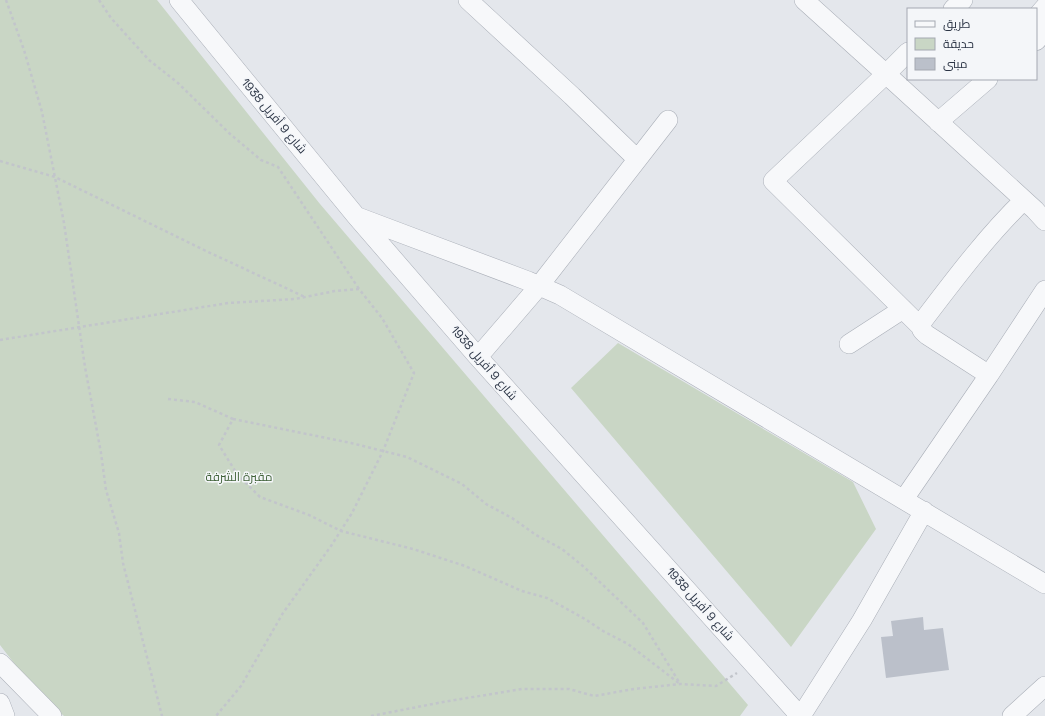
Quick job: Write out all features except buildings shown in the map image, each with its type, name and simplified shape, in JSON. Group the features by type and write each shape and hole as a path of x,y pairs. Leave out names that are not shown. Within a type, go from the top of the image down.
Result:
{"street":[{"name":"شارع 9 أفريل 1938","path":"179,0 356,216 478,357 800,716"},
{"path":"468,0 572,96 637,159"},
{"path":"804,0 938,122 1037,208"},
{"path":"954,8 963,0"},
{"path":"1037,40 1044,32 1044,29 1037,18 1045,7"},
{"path":"907,53 773,181 903,309 927,335 989,375"},
{"path":"938,122 987,80"},
{"path":"478,357 539,286 668,120"},
{"path":"920,326 1011,211 1037,208"},
{"path":"356,216 560,295 1045,584"},
{"path":"904,500 1045,290"},
{"path":"849,344 903,309"},
{"path":"800,716 862,620 924,511"},
{"path":"0,663 52,716"},
{"path":"1012,716 1045,686"},
{"path":"0,703 5,716"}],"path":[{"path":"6,0 24,50 42,112 64,223 85,367 101,453 106,490 119,533 123,563 162,716"},
{"path":"100,0 111,18 149,60 178,83 229,133 261,160 278,167 360,289 382,318 414,373 383,451 352,514 332,546 283,613 241,686 216,716"},
{"path":"0,161 55,177 197,247 305,297"},
{"path":"0,340 228,303 295,299 335,291 360,289"},
{"path":"168,398 195,402 233,419 344,441 407,457 462,484 486,504 512,518 536,535 562,549 584,567 643,623 680,684"},
{"path":"233,419 219,445 236,474 260,496 309,515 341,531 413,549 465,566 522,591 547,598 628,644 680,684"},
{"path":"371,716 522,689 569,689 594,696 634,689 680,684 716,686 753,664"}],"green space":[{"name":"مقبرة الشرفة","path":"0,0 157,0 320,204 748,705 740,716 64,716 37,693 0,645"},
{"path":"618,343 853,482 876,529 791,647 571,388"}]}
